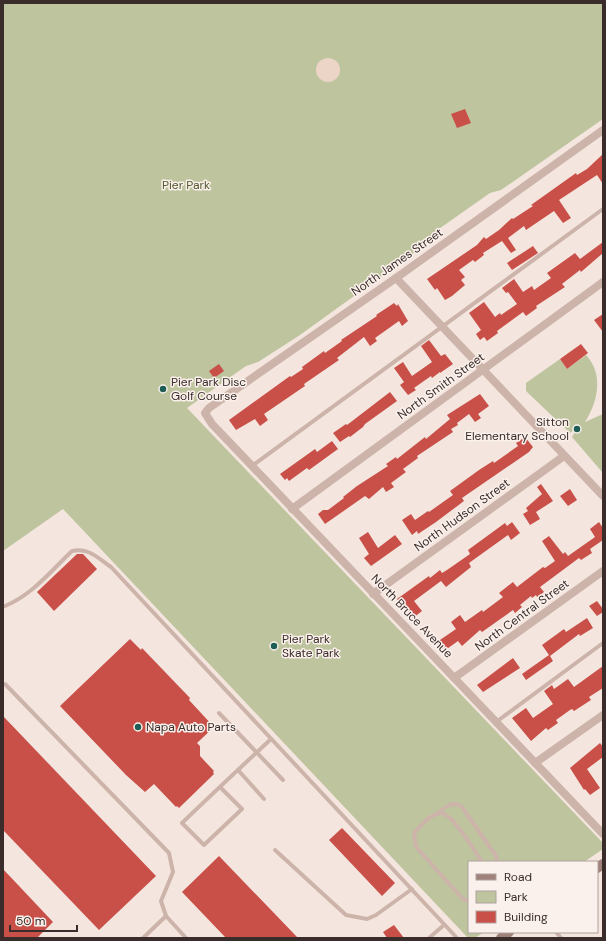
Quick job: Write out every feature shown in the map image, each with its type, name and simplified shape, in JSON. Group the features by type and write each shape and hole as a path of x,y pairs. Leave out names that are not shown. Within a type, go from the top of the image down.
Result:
{"street":[{"name":"North James Street","path":"205,413 209,408 396,278 603,130"},
{"path":"396,278 603,496"},
{"name":"North Smith Street","path":"292,509 603,282"},
{"name":"North Bruce Avenue","path":"205,413 212,424 292,509 603,834"},
{"name":"North Hudson Street","path":"373,594 564,456"},
{"name":"North Central Street","path":"454,678 603,570"},
{"path":"535,763 603,715"}],"lane":[{"path":"252,466 603,209"},
{"path":"5,606 18,600 35,587 72,551 79,549 90,551 111,566 457,938"},
{"path":"496,722 603,643"},
{"path":"5,684 169,853 173,872 161,901 166,916 186,938"},
{"path":"219,713 283,780"},
{"path":"220,787 242,809 204,844 182,823 220,787 256,753 272,739"},
{"path":"238,770 264,799"},
{"path":"468,901 462,898 416,847 414,833 446,806 457,804 462,808 496,856 497,861"},
{"path":"435,815 444,814 452,819 481,861"},
{"path":"275,850 346,915 367,919 376,915 412,890"},
{"path":"143,938 166,916"},
{"path":"429,938 444,925"}],"green space":[{"name":"Pier Park","path":"3,3 603,3 603,119 501,190 490,193 436,231 436,237 300,335 258,362 246,366 187,408 603,843 603,849 585,861 468,861 468,933 482,933 475,938 468,938 63,509 3,551"},
{"path":"586,355 592,363 595,371 597,388 593,406 585,422 603,414 603,473 572,437 578,427 570,433 526,391 526,383 560,359 567,369"}],"shaded area":[{"path":"328,58 333,59 339,65 339,75 333,81 328,82 323,81 317,75 316,70 317,65 323,59"}],"building":[{"path":"465,109 471,123 457,128 451,114"},
{"path":"603,154 603,184 597,175 559,200 571,218 563,223 554,211 526,230 524,226 508,238 516,250 511,253 502,241 483,253 484,255 475,262 473,260 459,270 465,277 461,280 465,285 452,296 445,300 437,288 435,290 427,279 477,245 484,237 486,239 512,218 513,219 533,206 531,205 576,173 577,175 587,169"},
{"path":"603,242 603,253 581,272 580,270 562,284 565,287 536,306 537,308 526,316 523,312 497,331 498,333 487,341 484,337 480,340 476,334 481,330 469,313 484,302 495,317 500,313 501,315 517,304 508,292 506,293 502,288 514,279 523,292 532,286 534,290 551,278 547,273 575,253 580,259"},
{"path":"533,246 538,253 512,270 507,263"},
{"path":"394,303 397,306 398,304 408,321 402,326 399,321 375,338 377,341 370,346 364,337 337,358 339,360 304,384 305,386 264,414 268,420 260,426 255,419 236,430 229,420 290,376 291,377 303,369 302,367 324,351 325,353"},
{"path":"603,314 603,332 594,320"},
{"path":"429,340 441,356 445,354 453,364 432,378 431,376 414,388 416,390 408,395 400,385 404,382 394,368 403,362 412,376 432,362 421,346"},
{"path":"581,344 588,353 567,369 560,359"},
{"path":"219,364 224,371 214,378 209,371"},
{"path":"390,392 397,401 350,437 349,436 340,442 333,433 346,424 347,425"},
{"path":"480,394 489,406 478,414 481,418 475,422 469,414 457,423 458,425 451,429 453,432 417,456 418,458 403,469 406,472 391,483 394,487 386,492 383,487 369,499 365,496 325,524 318,514 323,510 328,510 357,486 388,466 386,464 396,457 397,459 425,437 426,439 450,419 447,415"},
{"path":"525,437 533,447 529,452 462,498 464,501 436,522 418,534 417,531 412,535 402,520 411,514 415,520 428,511 429,512 453,495 450,491 479,470 493,461 494,463 518,446 516,443"},
{"path":"332,441 338,449 309,470 307,468 289,481 287,478 285,480 280,474 315,449 317,452"},
{"path":"541,484 553,501 536,512 540,519 530,525 523,514 528,511 526,508 542,494 537,487"},
{"path":"570,489 577,500 568,506 560,496"},
{"path":"512,522 520,533 511,540 508,535 469,563 471,567 446,587 441,581 414,601 422,611 413,618 397,599 429,576 430,578 440,570 442,573 447,570 470,554 468,550 505,523 507,526"},
{"path":"599,522 603,528 603,540 590,549 592,553 581,560 579,558 540,587 544,592 537,597 536,595 532,598 531,596 520,605 522,607 515,613 513,610 482,632 480,630 462,646 458,641 444,651 437,642 456,629 451,622 460,615 465,622 482,610 483,612 503,597 499,593 513,582 517,587 543,567 545,568 555,561 542,541 549,536 563,554 565,552 568,556 595,537 590,529"},
{"path":"368,532 378,548 395,535 402,544 371,566 364,558 369,554 359,538"},
{"path":"77,554 83,554 97,569 54,611 37,592"},
{"path":"597,601 603,609 603,612 597,616 589,606"},
{"path":"587,618 593,628 580,636 579,634 550,656 553,661 526,680 522,674 549,655 542,645 564,629 566,632"},
{"path":"130,639 141,650 142,648 190,698 189,700 214,727 197,743 200,746 200,756 214,771 214,774 179,808 177,806 176,807 154,784 145,792 126,775 60,706"},
{"path":"513,658 520,668 483,692 477,685"},
{"path":"603,666 603,688 589,697 591,700 574,711 572,709 570,710 556,720 558,723 548,730 546,728 531,741 512,718 526,708 533,718 553,704 544,691 552,685 554,689 568,679 574,687"},
{"path":"3,716 156,876 99,930 3,830"},
{"path":"600,743 603,747 603,757 587,769 600,788 590,795 585,789 584,790 570,768"},
{"path":"342,828 395,883 382,896 329,840"},
{"path":"219,856 298,938 226,938 182,892"},
{"path":"3,869 53,922 37,938 3,938"},
{"path":"394,925 404,938 387,938 383,932"}],"place":[{"name":"Pier Park Disc Golf Course","path":"163,389"},
{"name":"Sitton Elementary School","path":"577,429"},
{"name":"Pier Park Skate Park","path":"274,646"},
{"name":"Napa Auto Parts","path":"138,727"}]}
